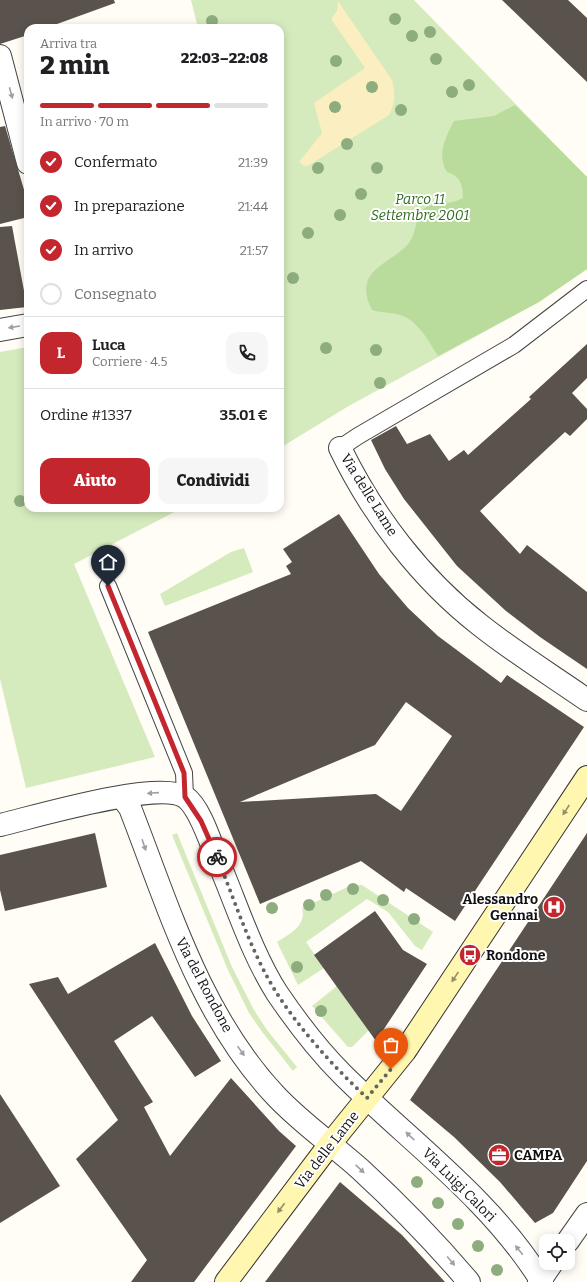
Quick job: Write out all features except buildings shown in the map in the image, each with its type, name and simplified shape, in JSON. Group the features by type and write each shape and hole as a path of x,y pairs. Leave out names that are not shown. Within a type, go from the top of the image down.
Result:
{"street":[{"path":"0,56 24,148"},
{"path":"0,330 24,326"},
{"name":"Via delle Lame","path":"340,448 378,513 413,561 430,580 480,625 587,700"},
{"name":"Via delle Lame","path":"226,1282 330,1144 409,1045 587,777"},
{"path":"0,825 122,797 157,792 177,794 185,797 201,821 251,940 276,991 315,1044 341,1073 367,1098"},
{"name":"Via del Rondone","path":"122,797 130,808 178,937 206,995 222,1022 244,1055 274,1095 303,1122 330,1144"},
{"name":"Via Luigi Calori","path":"367,1098 462,1186 543,1277"},
{"path":"330,1144 404,1211 469,1282"},
{"path":"573,1234 587,1214"}],"lane":[{"name":"Via delle Lame","path":"340,448 514,345 587,289"},
{"path":"108,586 184,773 185,797"}],"green space":[{"name":"Parco 11 Settembre 2001","path":"191,0 414,0 587,177 587,269 539,302 347,407 284,446 284,24 197,24"},
{"path":"515,105 587,177 587,269 539,302 438,356 418,326 400,315 372,310 366,288 368,280 377,269 408,244 414,233 420,214 426,207 433,204 452,202 463,198 460,181 458,178 447,172 442,159 445,139 454,121 494,116"},
{"path":"24,348 24,512 174,512 74,564 155,757 26,788 0,679 0,352"},
{"path":"244,548 253,572 165,606 160,594 231,552"},
{"path":"177,833 232,967 254,1010 267,1030 297,1067 293,1071 249,1013 228,970 172,835"},
{"path":"352,885 362,885 433,932 422,950 415,946 388,912 367,899 306,942 324,968 298,985 277,942 296,929 299,925 302,920 302,908"},
{"path":"337,986 369,1030 352,1047 348,1047 312,1006"}],"sand":[{"path":"338,1 392,80 394,102 389,115 306,167 299,162 322,133 314,103 365,68 331,19 337,11"}],"way so far":[{"path":"217,857 251,940 271,983 288,1009 315,1044 341,1073 367,1098 391,1069"}],"place":[{"name":"Alessandro Gennai","path":"554,907"},
{"name":"Rondone","path":"470,955"},
{"name":"CAMPA","path":"499,1155"}],"route":[{"path":"108,586 184,773 185,797 196,810 217,857"}]}
